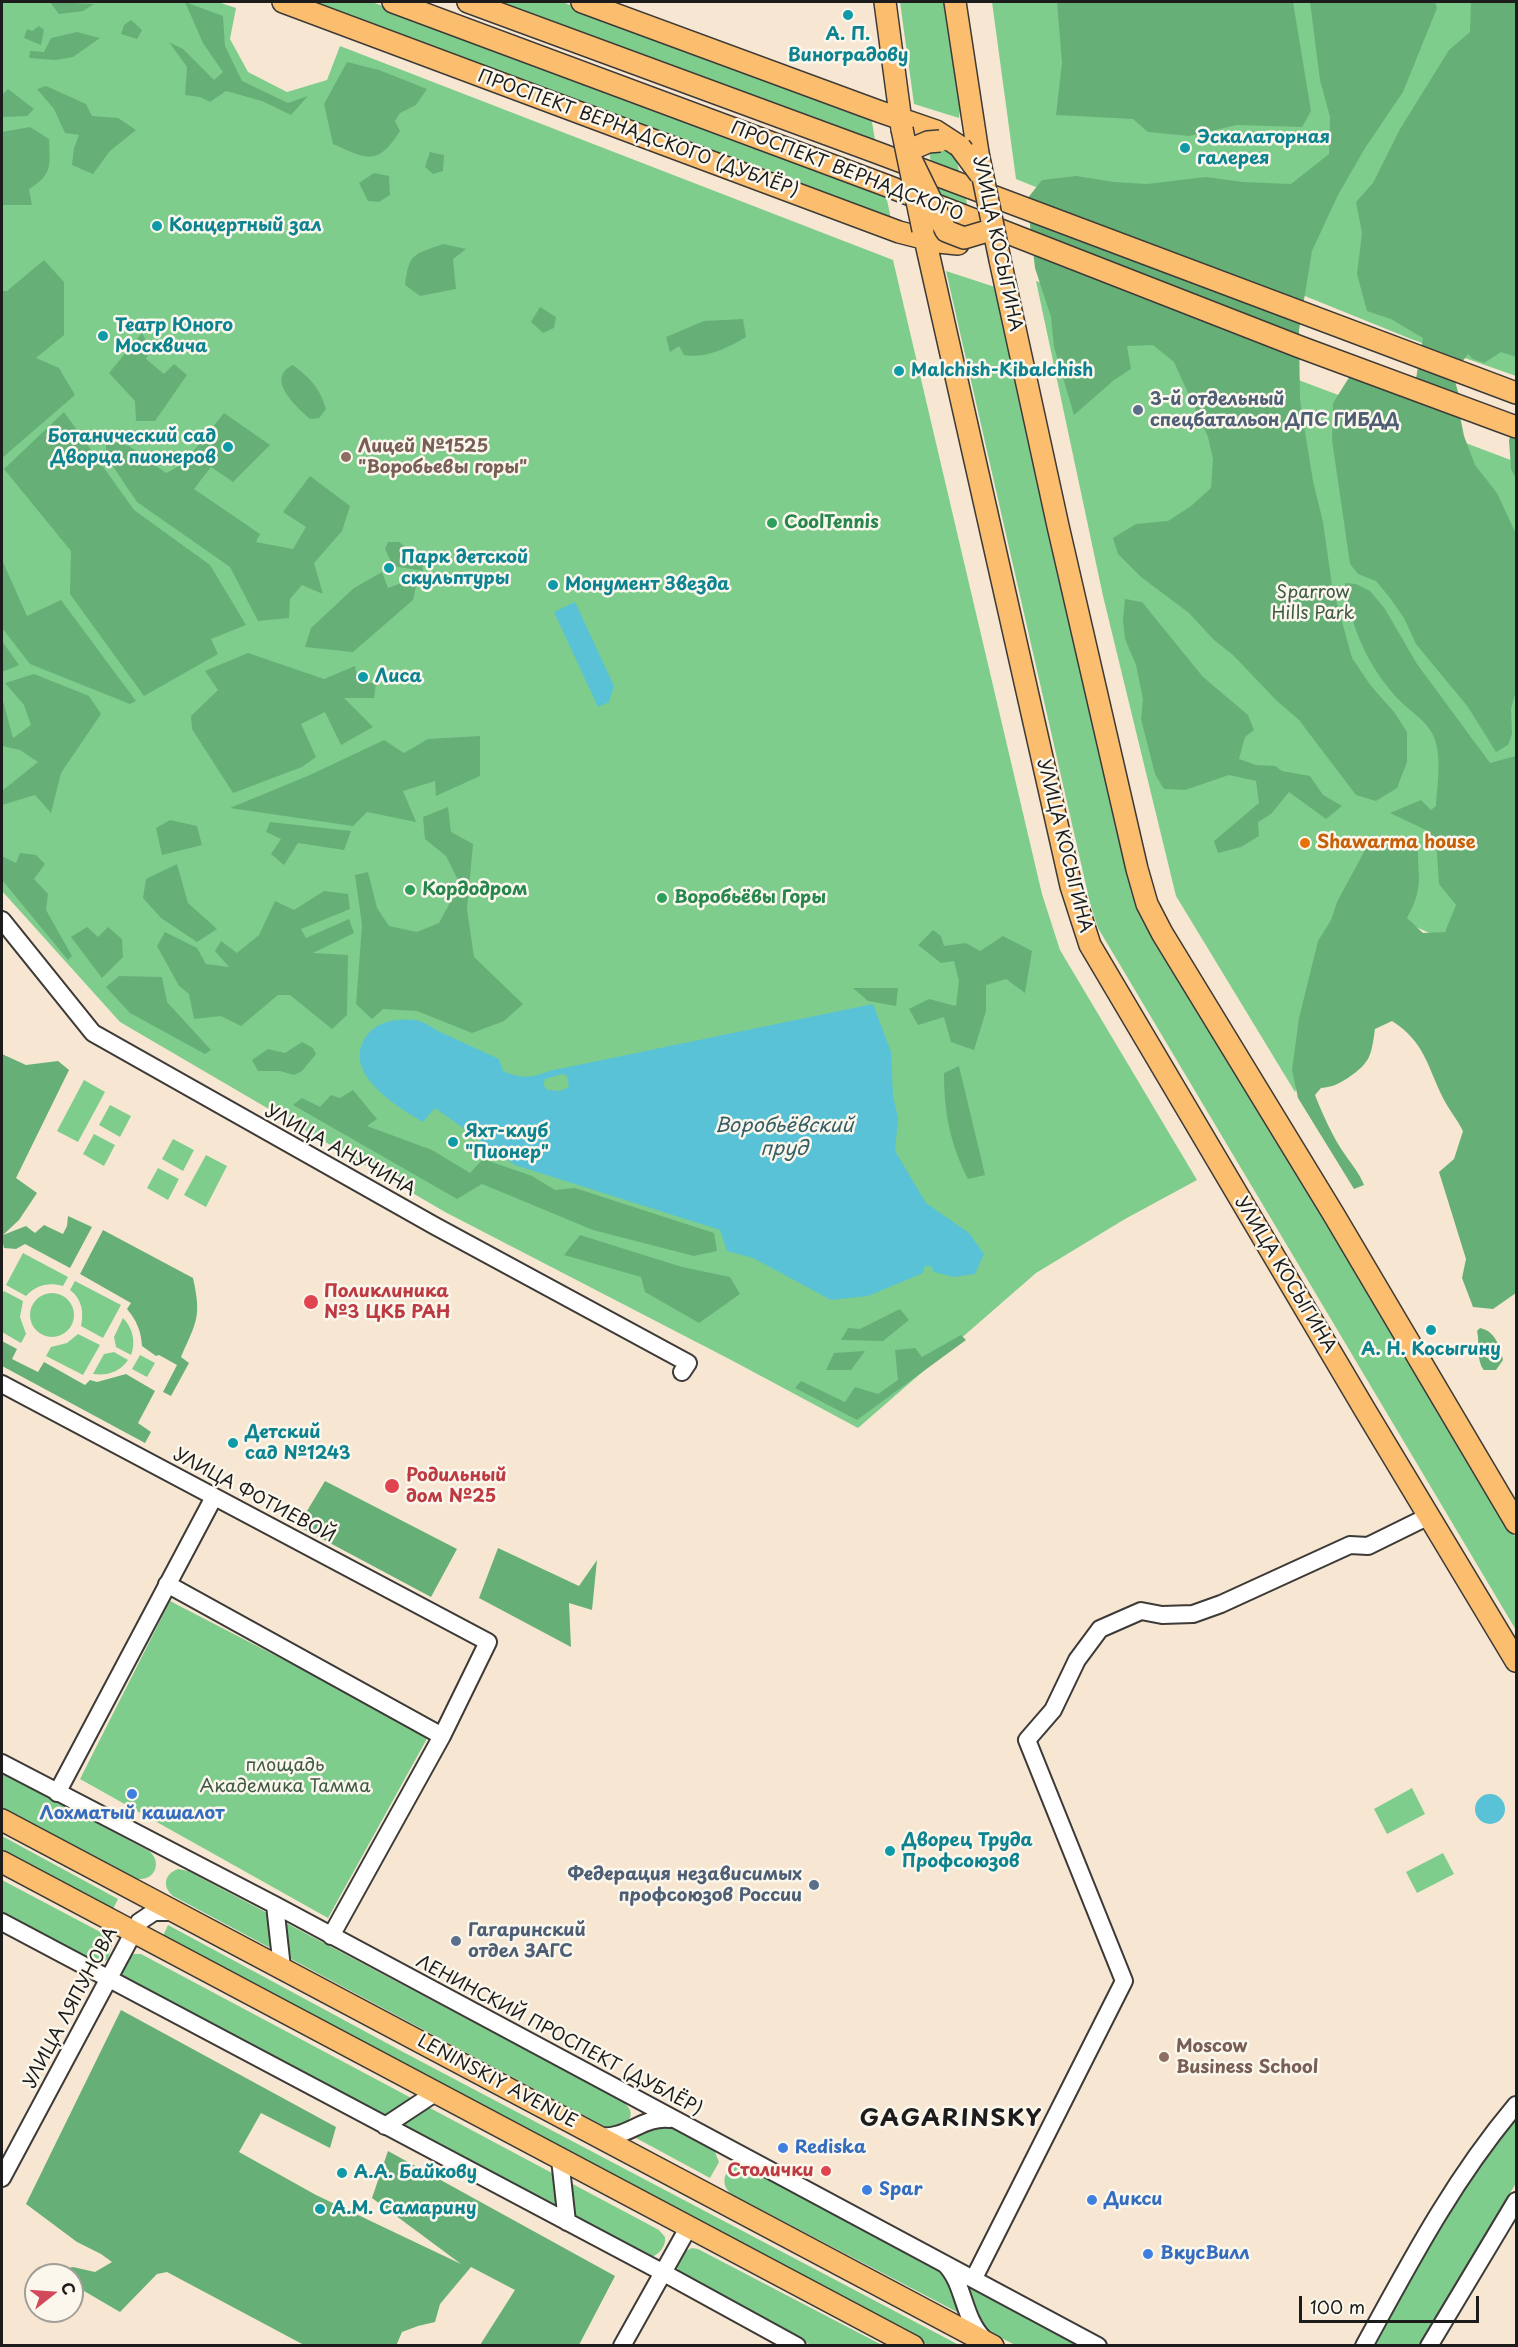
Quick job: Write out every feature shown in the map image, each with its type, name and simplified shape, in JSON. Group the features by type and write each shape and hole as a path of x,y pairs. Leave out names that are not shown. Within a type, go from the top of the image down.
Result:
{"main road":[{"name":"ПРОСПЕКТ ВЕРНАДСКОГО (ДУБЛЁР)","path":"283,2 866,219 958,244 981,239 994,229"},
{"name":"ПРОСПЕКТ ВЕРНАДСКОГО","path":"393,2 993,226 1300,347 1516,426"},
{"name":"ПРОСПЕКТ ВЕРНАДСКОГО","path":"468,2 879,153 1516,393"},
{"path":"582,2 902,124 936,131 959,146"},
{"name":"УЛИЦА КОСЫГИНА","path":"885,2 902,124 924,234 1069,876 1083,928 1098,960 1516,1661"},
{"name":"УЛИЦА КОСЫГИНА","path":"955,2 959,146 984,180 1058,526 1135,860 1148,904 1162,933 1334,1215 1516,1523"},
{"path":"959,146 928,142 907,151 946,231 964,238 994,229"},
{"name":"LENINSKIY AVENUE","path":"2,1820 991,2344"},
{"path":"2,1862 914,2346"}],"street":[{"name":"УЛИЦА АНУЧИНА","path":"2,920 93,1033 435,1226 688,1363 682,1372"},
{"name":"УЛИЦА ФОТИЕВОЙ","path":"2,1384 488,1642 442,1736"},
{"path":"57,1793 214,1497"},
{"path":"974,2278 1124,1981 1027,1740 1053,1710 1077,1660 1100,1629 1141,1611 1162,1615 1193,1614 1221,1604 1350,1545 1368,1546 1429,1516"},
{"path":"167,1584 442,1736 331,1936"},
{"name":"ЛЕНИНСКИЙ ПРОСПЕКТ (ДУБЛЁР)","path":"2,1763 274,1905 1098,2346"},
{"path":"274,1905 282,1968"},
{"name":"УЛИЦА ЛЯПУНОВА","path":"2,2178 139,1922 154,1912 174,1912"},
{"path":"2,1922 662,2272 796,2346"},
{"path":"385,2126 435,2093"},
{"path":"1364,2346 1448,2196 1497,2127 1516,2105"},
{"path":"598,2136 615,2136 653,2119 674,2119"},
{"path":"560,2159 567,2222"},
{"path":"1430,2346 1516,2201"},
{"path":"622,2346 688,2228"},
{"path":"943,2262 954,2277 974,2327 991,2344"}],"green space":[{"path":"2,2 218,2 236,8 230,39 248,72 287,92 327,80 340,46 893,260 1042,894 1060,950 1197,1180 1125,1219 1036,1273 858,1428 445,1212 120,1022 2,891"},
{"path":"50,2 94,4 83,11 59,14"},
{"path":"185,2 223,16 225,46 242,81 288,103 308,96 291,115 262,101 226,91 210,102 200,97 185,95 187,67 169,42 183,49 214,80 223,72 203,43"},
{"path":"307,2 372,2 886,195 891,219"},
{"path":"500,2 562,2 871,116 875,140"},
{"path":"900,2 946,2 960,109 959,118 914,104"},
{"path":"992,2 1516,2 1516,376 1411,339 1016,179"},
{"path":"1057,2 1293,2 1311,111 1302,127 1237,125 1189,136 1148,132 1133,119 1056,115 1062,63"},
{"path":"1310,2 1435,2 1437,8 1403,92 1365,148 1338,195 1312,251 1299,330 1300,400 1313,481 1323,522 1332,585 1352,658 1407,732 1407,762 1397,788 1376,801 1356,795 1299,720 1276,700 1233,655 1214,640 1189,613 1141,577 1118,554 1113,538 1136,524 1168,521 1191,506 1211,488 1213,459 1208,437 1174,362 1153,345 1127,346 1131,369 1114,380 1074,415 1054,347 1051,317 1035,268 1027,199 1042,180 1076,176 1147,184 1206,177 1243,182 1291,184 1329,154 1330,117 1320,80"},
{"path":"1471,2 1516,2 1516,357 1501,352 1484,363 1473,359 1468,354 1453,374 1460,399 1460,416 1464,436 1475,465 1497,493 1516,534 1516,690 1511,709 1512,734 1508,745 1496,752 1468,707 1416,644 1404,618 1390,598 1376,581 1358,574 1350,564 1332,440 1333,403 1350,376 1413,396 1423,338 1391,319 1367,311 1357,274 1362,233 1356,202 1373,183 1400,129 1449,50 1470,32"},
{"path":"131,20 142,30 137,39 121,34 124,25"},
{"path":"39,26 44,30 41,45 24,38 27,29 32,31"},
{"path":"77,32 100,38 73,57 55,60 29,58 30,51 44,52 51,38"},
{"path":"347,62 379,70 427,89 416,105 400,113 395,121 400,131 392,143 378,155 363,156 333,144 324,104"},
{"path":"46,86 86,104 92,116 118,118 136,130 110,151 93,174 72,165 74,148 79,135 65,133 54,109 37,89"},
{"path":"8,89 34,109 27,116 2,117 2,95"},
{"path":"30,127 49,139 50,155 46,174 29,189 32,205 2,205 2,132"},
{"path":"942,147 951,153 957,162 972,224 941,214 929,152"},
{"path":"430,152 444,155 443,171 433,174 425,167"},
{"path":"374,173 389,176 390,195 379,202 368,201 359,183"},
{"path":"443,244 466,249 453,259 456,289 420,296 405,285 408,267 419,253"},
{"path":"44,260 64,282 64,335 36,358 59,368 75,395 2,458 2,291 7,291"},
{"path":"946,271 995,287 1132,890 1142,919 1516,1538 1516,1630 1098,928 1090,903"},
{"name":"Sparrow Hills Park","path":"1036,281 1516,462 1516,1050 1456,945 1396,918 1356,946 1295,1092 1176,896 1103,596"},
{"path":"540,307 556,317 554,328 543,333 531,322"},
{"path":"743,319 746,337 724,349 692,356 684,355 679,346 670,352 666,337 704,321"},
{"path":"142,333 151,350 146,359 164,374 174,364 187,375 155,421 136,421 135,401 109,373"},
{"path":"293,365 309,379 321,395 326,409 319,418 310,419 291,400 282,385 285,371"},
{"path":"64,412 134,510 210,565 246,625 211,639 218,654 144,696 70,594 71,551 4,469"},
{"path":"224,413 270,445 233,482 211,467 194,489 260,534 256,542 293,549 306,527 283,512 310,476 350,506 342,531 314,563 323,594 302,585 290,599 289,618 258,621 230,567 137,502 106,456 106,440 129,446 166,473 183,464"},
{"path":"1516,422 1516,478 1511,469 1509,440"},
{"path":"388,542 399,542 422,560 423,571 393,566 385,549"},
{"path":"2,560 27,616 61,600 136,701 130,704 30,664 2,628"},
{"path":"382,572 388,588 418,577 413,600 353,652 305,647 311,628 354,588"},
{"path":"1345,583 1356,584 1370,591 1385,609 1417,664 1490,763 1516,756 1516,1293 1493,1309 1473,1307 1462,1278 1466,1259 1439,1172 1454,1159 1463,1131 1443,1098 1424,1055 1412,1037 1392,1021 1375,1029 1371,1052 1366,1063 1348,1078 1338,1084 1321,1088 1315,1095 1341,1149 1364,1185 1354,1189 1298,1098 1292,1070 1299,1018 1318,941 1331,920 1337,902 1371,839 1389,839 1418,844 1418,889 1407,918 1423,933 1445,932 1456,905 1439,884 1436,841 1426,830 1390,813 1421,800 1431,810 1436,806 1439,769 1435,741 1429,728 1389,689 1370,661 1351,616"},
{"path":"1125,599 1142,602 1203,677 1248,715 1254,730 1245,737 1239,759 1256,765 1275,766 1282,771 1310,776 1323,795 1342,806 1326,819 1289,792 1271,814 1258,822 1259,836 1241,847 1218,853 1214,841 1259,803 1256,781 1229,775 1185,790 1164,789 1155,774 1141,719 1143,699 1136,665 1125,639 1123,620"},
{"path":"2,641 19,665 2,672"},
{"path":"248,653 324,679 355,666 358,682 376,683 374,698 344,698 373,727 341,745 325,712 301,724 316,757 302,767 233,793 192,729 191,716 218,690 205,671"},
{"path":"34,674 89,696 101,714 61,773 51,813 35,795 2,805 2,791 38,762 20,750 2,746 2,697 13,738 31,725 24,705 5,683"},
{"path":"480,736 480,776 436,796 435,781 403,791 416,822 367,812 353,826 230,808 310,775 384,740 404,753 428,739"},
{"path":"448,807 451,832 473,844 467,909 474,957 523,1004 504,1021 472,1033 417,1011 383,1009 372,1019 356,1004 362,925 355,875 368,872 377,908 389,926 417,932 439,923 460,884 446,856 425,839 423,817"},
{"path":"170,820 197,826 202,845 162,855 156,828"},
{"path":"270,822 351,831 344,850 298,843 284,865 271,854 281,839 266,832"},
{"path":"20,853 36,855 45,864 34,879 48,894 46,910 72,956 68,960 2,880 2,856 16,863"},
{"path":"177,864 188,903 217,929 197,942 161,918 143,898 146,879"},
{"path":"324,891 348,894 350,909 301,929 306,938 349,919 354,933 313,953 348,955 347,1015 332,1029 290,995 278,995 241,1026 221,1016 194,1019 189,994 179,986 157,946 165,932 197,948 206,964 229,967 215,951 221,941 237,953 259,935 275,901 294,910"},
{"path":"87,927 98,937 108,927 122,939 123,957 102,978 71,937"},
{"path":"933,930 941,936 944,946 966,943 980,951 1003,936 1032,951 1025,993 1006,979 986,985 986,1011 974,1050 951,1042 944,1017 918,1025 909,1009 929,999 956,1006 959,981 954,961 941,963 918,945"},
{"path":"119,976 162,977 167,1002 211,1050 205,1054 130,1013 106,987"},
{"path":"853,988 898,988 896,1006 868,1001"},
{"path":"302,1042 313,1048 316,1054 302,1071 294,1075 280,1071 258,1071 252,1060 268,1049 285,1053"},
{"path":"2,1054 26,1065 58,1061 69,1070 16,1178 37,1193 19,1220 3,1235 26,1226 35,1233 44,1225 63,1234 68,1216 92,1227 70,1268 25,1244 16,1249 4,1248 2,1239"},
{"path":"959,1066 985,1175 968,1179 952,1140 945,1101 944,1073"},
{"path":"84,1080 105,1092 78,1142 57,1131"},
{"path":"353,1090 377,1119 367,1126 432,1150 470,1173 483,1159 532,1176 555,1190 575,1188 714,1233 717,1251 694,1256 593,1230 482,1184 457,1199 293,1105 302,1098 320,1107 331,1095 340,1098"},
{"path":"110,1105 131,1116 120,1137 99,1125"},
{"path":"94,1134 115,1145 104,1166 83,1154"},
{"path":"173,1139 194,1150 183,1171 162,1159"},
{"path":"206,1155 227,1166 206,1207 184,1195"},
{"path":"158,1168 179,1179 168,1200 147,1188"},
{"path":"103,1230 193,1278 197,1302 196,1319 181,1357 189,1363 171,1396 163,1392 177,1365 159,1355 156,1356 142,1346 138,1326 127,1309 131,1303 80,1274"},
{"path":"580,1235 682,1267 730,1277 740,1294 699,1323 645,1292 641,1277 564,1255"},
{"path":"23,1253 68,1277 63,1286 43,1285 26,1296 6,1285"},
{"path":"75,1281 121,1305 103,1338 81,1326 81,1306 77,1297 70,1290"},
{"path":"4,1291 23,1301 20,1317 26,1334 21,1343 2,1332 2,1294"},
{"path":"52,1293 67,1300 74,1315 67,1330 52,1337 37,1330 30,1315 37,1300"},
{"path":"900,1309 909,1320 883,1341 841,1340 848,1328 860,1329"},
{"path":"123,1318 133,1335 131,1355 116,1347 114,1337"},
{"path":"1480,1328 1490,1332 1498,1345 1503,1360 1496,1370 1484,1370 1482,1366 1477,1331"},
{"path":"78,1334 100,1345 83,1375 46,1356 51,1347 67,1343"},
{"path":"961,1335 966,1340 857,1420 795,1388 801,1381 845,1402 855,1387 878,1394 898,1380 895,1350 915,1348 922,1357"},
{"path":"2,1341 17,1349 12,1359 38,1372 44,1362 85,1385 90,1380 97,1382 126,1374 155,1391 138,1423 151,1432 145,1443 2,1366"},
{"path":"865,1351 851,1370 826,1370 834,1353"},
{"path":"114,1352 128,1360 125,1364 113,1372 93,1374 104,1354"},
{"path":"140,1355 155,1363 147,1377 132,1369"},
{"path":"325,1481 457,1549 431,1597 298,1526"},
{"path":"498,1548 579,1586 597,1560 592,1610 569,1603 571,1647 479,1598"},
{"name":"площадь Академика Тамма","path":"170,1601 429,1735 328,1918 80,1779"},
{"path":"2,1773 149,1851 156,1861 154,1871 146,1878 134,1878 2,1808"},
{"path":"1412,1788 1425,1814 1387,1834 1374,1809"},
{"path":"2,1836 118,1899 112,1911 2,1851"},
{"path":"1443,1853 1454,1874 1417,1893 1406,1872"},
{"path":"178,1869 188,1871 622,2101 630,2111 630,2119 613,2131 173,1896 167,1889 166,1881 173,1871"},
{"path":"2,1880 106,1935 112,1945 108,1959 99,1965 2,1918"},
{"path":"168,1925 405,2053 959,2345 928,2345 163,1936"},
{"path":"141,1954 659,2230 665,2237 662,2249 651,2257 122,1977 121,1972 129,1956"},
{"path":"121,2010 336,2127 330,2148 261,2113 239,2152 316,2195 461,2264 372,2198 388,2151 615,2276 579,2345 480,2345 515,2290 471,2267 440,2304 435,2322 402,2332 396,2346 304,2345 167,2272 157,2274 120,2312 84,2291 84,2270 95,2272 112,2262 77,2242 26,2204"},
{"path":"1516,2116 1516,2183 1421,2345 1372,2346 1457,2199"},
{"path":"664,2121 713,2147 719,2162 710,2178 636,2138"},
{"path":"738,2165 951,2278 961,2314 731,2194 724,2182 729,2170"},
{"path":"692,2248 698,2249 882,2345 811,2345 679,2274 676,2263 681,2253"},
{"path":"968,2282 1084,2345 1015,2345 982,2328 967,2286"}],"water":[{"path":"575,602 614,686 609,702 598,707 554,612"},
{"name":"Воробьёвский пруд","path":"873,1004 891,1052 893,1096 898,1118 895,1151 926,1203 969,1233 984,1254 975,1274 954,1277 934,1272 931,1266 925,1266 923,1273 868,1296 831,1300 753,1258 727,1251 720,1230 515,1165 435,1108 423,1122 399,1107 374,1086 365,1074 360,1061 361,1048 368,1034 377,1026 396,1020 415,1020 499,1059 503,1071 509,1074 526,1077","holes":["562,1074 567,1076 569,1087 560,1091 547,1090 543,1084 545,1079"]},
{"path":"1490,1794 1501,1798 1505,1809 1501,1820 1490,1824 1479,1820 1475,1809 1479,1798"}],"place":[{"name":"А. П. Виноградову","path":"848,15"},
{"name":"Эскалаторная галерея","path":"1185,148"},
{"name":"Концертный зал","path":"157,226"},
{"name":"Театр Юного Москвича","path":"103,336"},
{"name":"Malchish-Kibalchish","path":"899,371"},
{"name":"3-й отдельный спецбатальон ДПС ГИБДД","path":"1138,410"},
{"name":"Ботанический сад Дворца пионеров","path":"228,447"},
{"name":"Лицей №1525 \"Воробьевы горы\"","path":"346,457"},
{"name":"CoolTennis","path":"772,523"},
{"name":"Парк детской скульптуры","path":"389,568"},
{"name":"Монумент Звезда","path":"553,585"},
{"name":"Лиса","path":"363,677"},
{"name":"Shawarma house","path":"1305,843"},
{"name":"Кордодром","path":"410,890"},
{"name":"Воробьёвы Горы","path":"662,898"},
{"name":"Яхт-клуб \"Пионер\"","path":"453,1142"},
{"name":"Поликлиника №3 ЦКБ РАН","path":"311,1302"},
{"name":"А. Н. Косыгину","path":"1431,1330"},
{"name":"Детский сад №1243","path":"233,1443"},
{"name":"Родильный дом №25","path":"392,1486"},
{"name":"Лохматый кашалот","path":"132,1794"},
{"name":"Дворец Труда Профсоюзов","path":"890,1851"},
{"name":"Федерация независимых профсоюзов России","path":"814,1885"},
{"name":"Гагаринский отдел ЗАГС","path":"456,1941"},
{"name":"Moscow Business School","path":"1164,2057"},
{"name":"Rediska","path":"783,2148"},
{"name":"Столички","path":"826,2171"},
{"name":"А.А. Байкову","path":"342,2173"},
{"name":"Spar","path":"867,2190"},
{"name":"Дикси","path":"1092,2200"},
{"name":"А.М. Самарину","path":"320,2209"},
{"name":"ВкусВилл","path":"1148,2254"}],"district":[{"name":"GAGARINSKY","path":"951,2119"}]}
